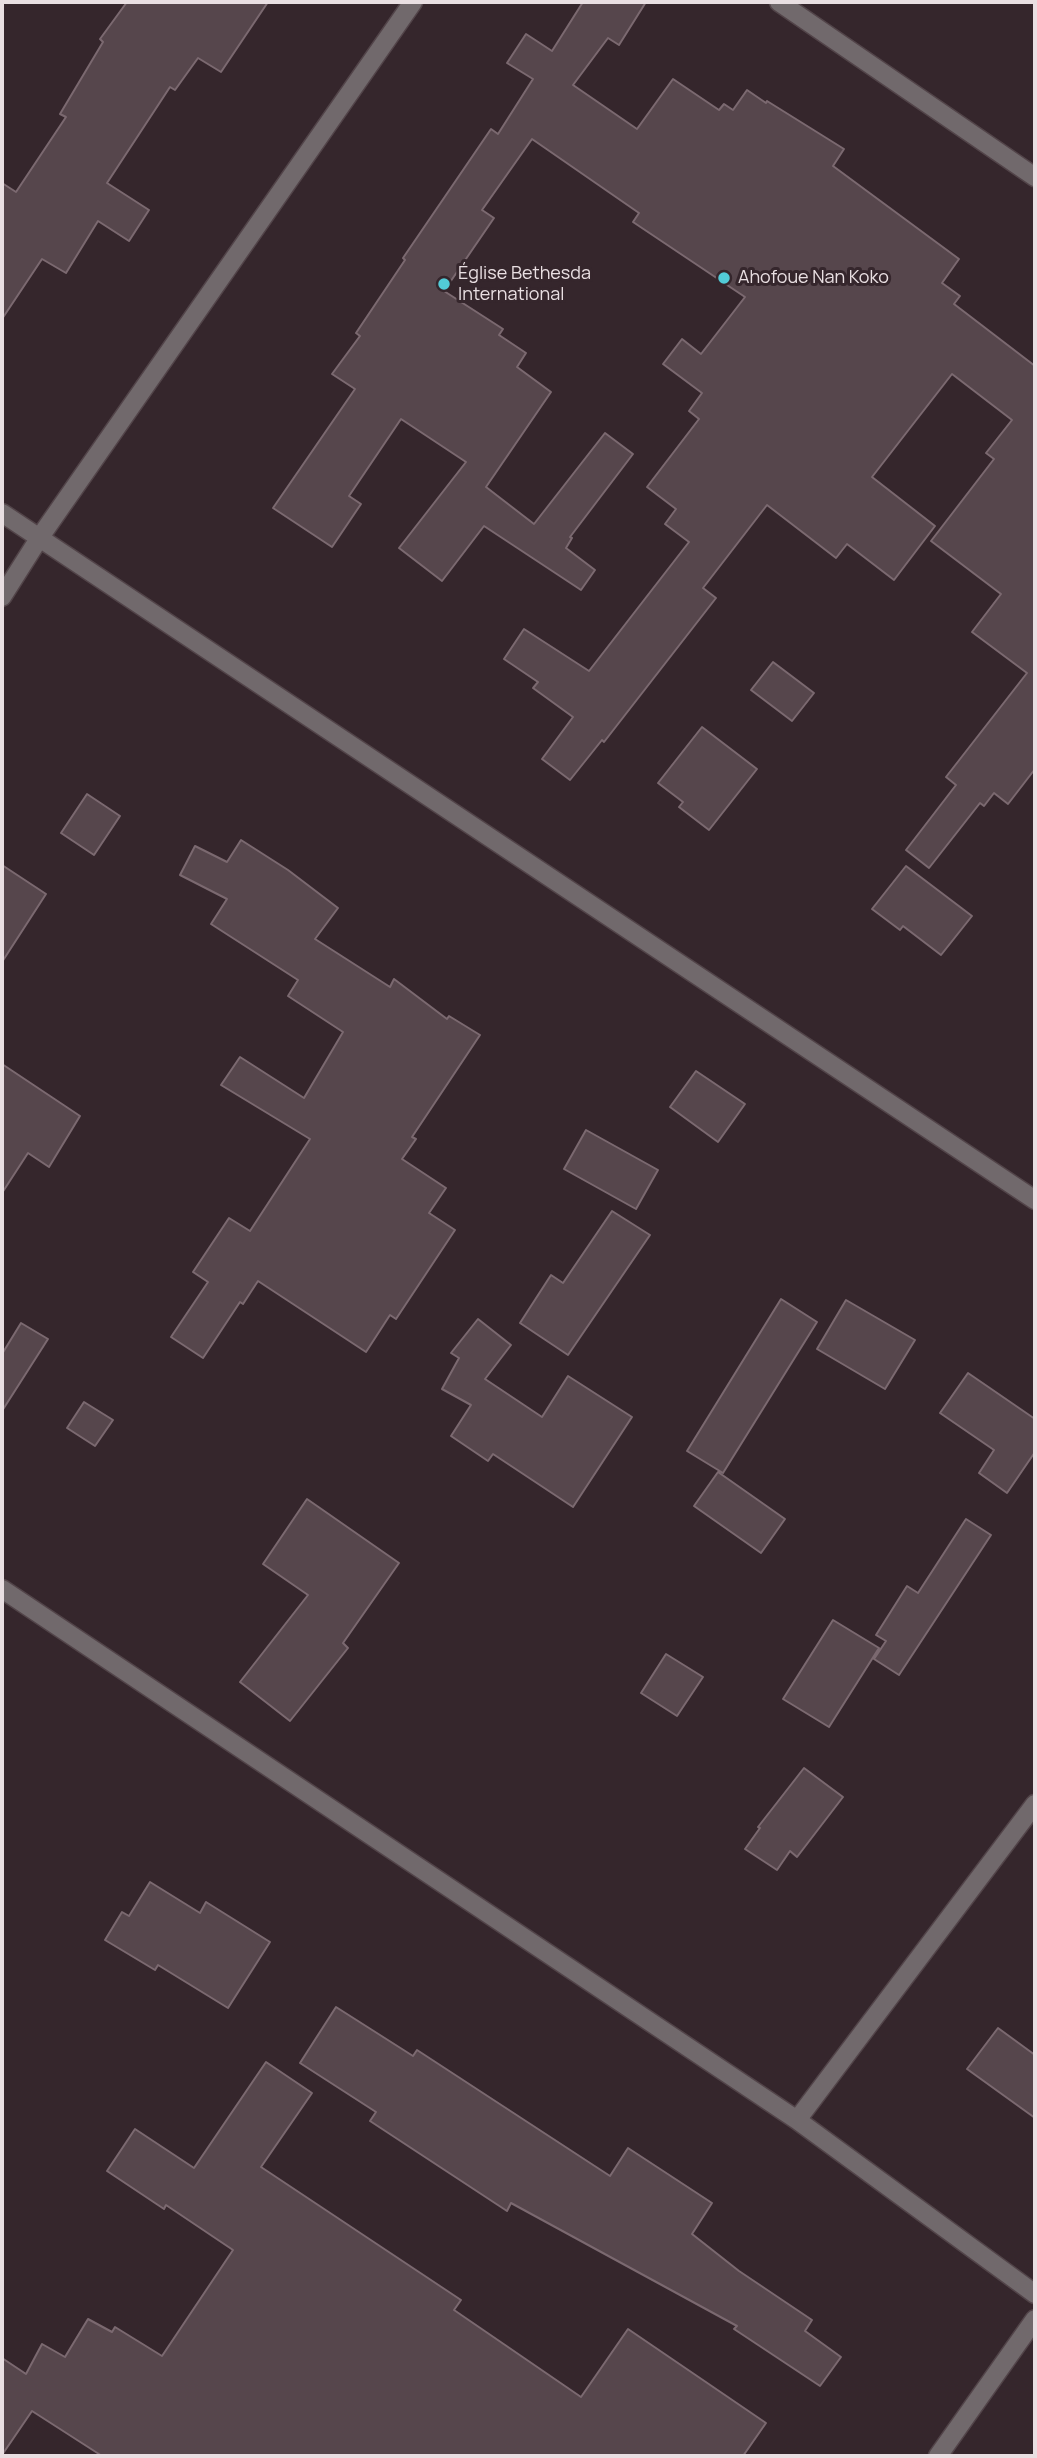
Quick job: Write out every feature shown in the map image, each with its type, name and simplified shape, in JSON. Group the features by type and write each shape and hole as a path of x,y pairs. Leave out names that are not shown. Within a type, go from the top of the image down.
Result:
{"street":[{"path":"2,597 40,537 413,2"},
{"path":"779,2 1035,177"},
{"path":"2,513 1035,1200"},
{"path":"2,1589 797,2120 1035,2294"},
{"path":"797,2120 1035,1804"},
{"path":"938,2456 1035,2319"}],"building":[{"path":"127,2 268,2 221,72 198,58 175,90 170,87 107,183 149,210 129,241 98,221 66,273 42,259 2,319 2,183 16,192 66,117 60,114 103,42 100,39"},
{"path":"583,2 646,2 619,45 608,38 573,85 637,129 673,79 719,110 724,104 733,110 747,90 766,103 767,101 844,149 833,166 959,259 942,283 960,296 954,304 1035,366 1035,769 1008,804 994,793 984,806 980,803 929,868 906,850 956,785 946,777 1027,673 972,632 1001,594 931,541 994,459 986,453 1012,420 952,374 872,477 935,526 894,580 847,544 836,558 767,505 703,588 716,598 604,742 602,740 570,780 542,759 573,717 533,688 538,682 504,659 524,629 589,671 689,542 665,524 676,509 647,487 699,419 689,411 702,393 663,364 682,339 701,354 745,297 633,222 639,213 532,139 482,210 494,218 444,291 503,329 499,335 526,353 517,367 551,392 486,487 534,524 605,433 633,454 570,537 572,538 566,548 595,570 581,590 484,526 442,581 399,548 466,462 401,419 349,496 361,504 332,547 273,508 355,389 332,374 360,336 356,333 405,260 403,258 491,129 498,134 533,79 507,63 526,34 552,51"},
{"path":"773,662 814,693 792,721 751,690"},
{"path":"702,727 757,769 709,830 679,807 683,802 658,783"},
{"path":"87,794 120,816 94,855 61,833"},
{"path":"241,840 288,870 338,908 315,939 390,987 394,979 447,1019 449,1016 480,1035 412,1137 416,1139 402,1159 446,1188 429,1213 455,1230 396,1319 390,1315 366,1352 258,1281 243,1304 240,1302 203,1358 171,1337 208,1282 193,1272 229,1218 250,1231 310,1139 221,1085 240,1057 304,1098 343,1032 288,996 298,980 211,924 227,899 180,875 195,846 227,862"},
{"path":"2,865 46,894 2,962"},
{"path":"906,866 972,916 941,955 903,926 900,930 872,909"},
{"path":"2,1064 80,1116 49,1167 28,1153 2,1193"},
{"path":"696,1071 745,1104 718,1142 670,1107"},
{"path":"586,1130 658,1170 636,1209 564,1169"},
{"path":"612,1211 650,1235 568,1355 520,1323 551,1275 563,1283"},
{"path":"781,1299 817,1322 723,1473 687,1451"},
{"path":"846,1300 915,1340 885,1389 817,1349"},
{"path":"478,1319 511,1345 485,1379 542,1417 568,1376 632,1417 573,1507 493,1454 488,1461 451,1436 471,1405 442,1389 459,1358 451,1353"},
{"path":"21,1323 48,1339 2,1411 2,1354"},
{"path":"968,1373 1035,1419 1035,1452 1007,1493 979,1473 994,1450 940,1413"},
{"path":"84,1402 113,1420 95,1446 67,1428"},
{"path":"718,1472 785,1519 761,1553 694,1506"},
{"path":"307,1499 399,1563 343,1643 348,1648 290,1721 240,1682 308,1595 263,1564"},
{"path":"966,1519 991,1535 899,1675 874,1659 886,1641 876,1635 907,1586 918,1593"},
{"path":"833,1620 879,1648 829,1727 783,1699"},
{"path":"666,1654 703,1677 677,1716 641,1693"},
{"path":"804,1768 843,1797 797,1857 790,1851 777,1870 745,1849 760,1828 758,1827"},
{"path":"150,1882 200,1913 206,1902 270,1942 228,2008 158,1965 155,1970 105,1940 122,1912 129,1916"},
{"path":"336,2007 413,2056 417,2050 610,2176 628,2148 712,2203 692,2234 739,2271 812,2320 805,2331 841,2357 820,2386 734,2329 737,2326 511,2203 507,2211 370,2121 376,2112 300,2063"},
{"path":"998,2028 1035,2055 1035,2118 967,2069"},
{"path":"266,2062 312,2093 261,2167 461,2300 454,2310 581,2397 628,2329 766,2423 743,2456 102,2456 32,2411 2,2455 2,2358 26,2374 42,2344 65,2357 88,2319 112,2332 115,2327 162,2356 233,2250 166,2205 164,2209 107,2171 135,2129 194,2168"}],"place":[{"name":"Ahofoue Nan Koko","path":"724,278"},
{"name":"Église Bethesda International","path":"444,284"}]}
